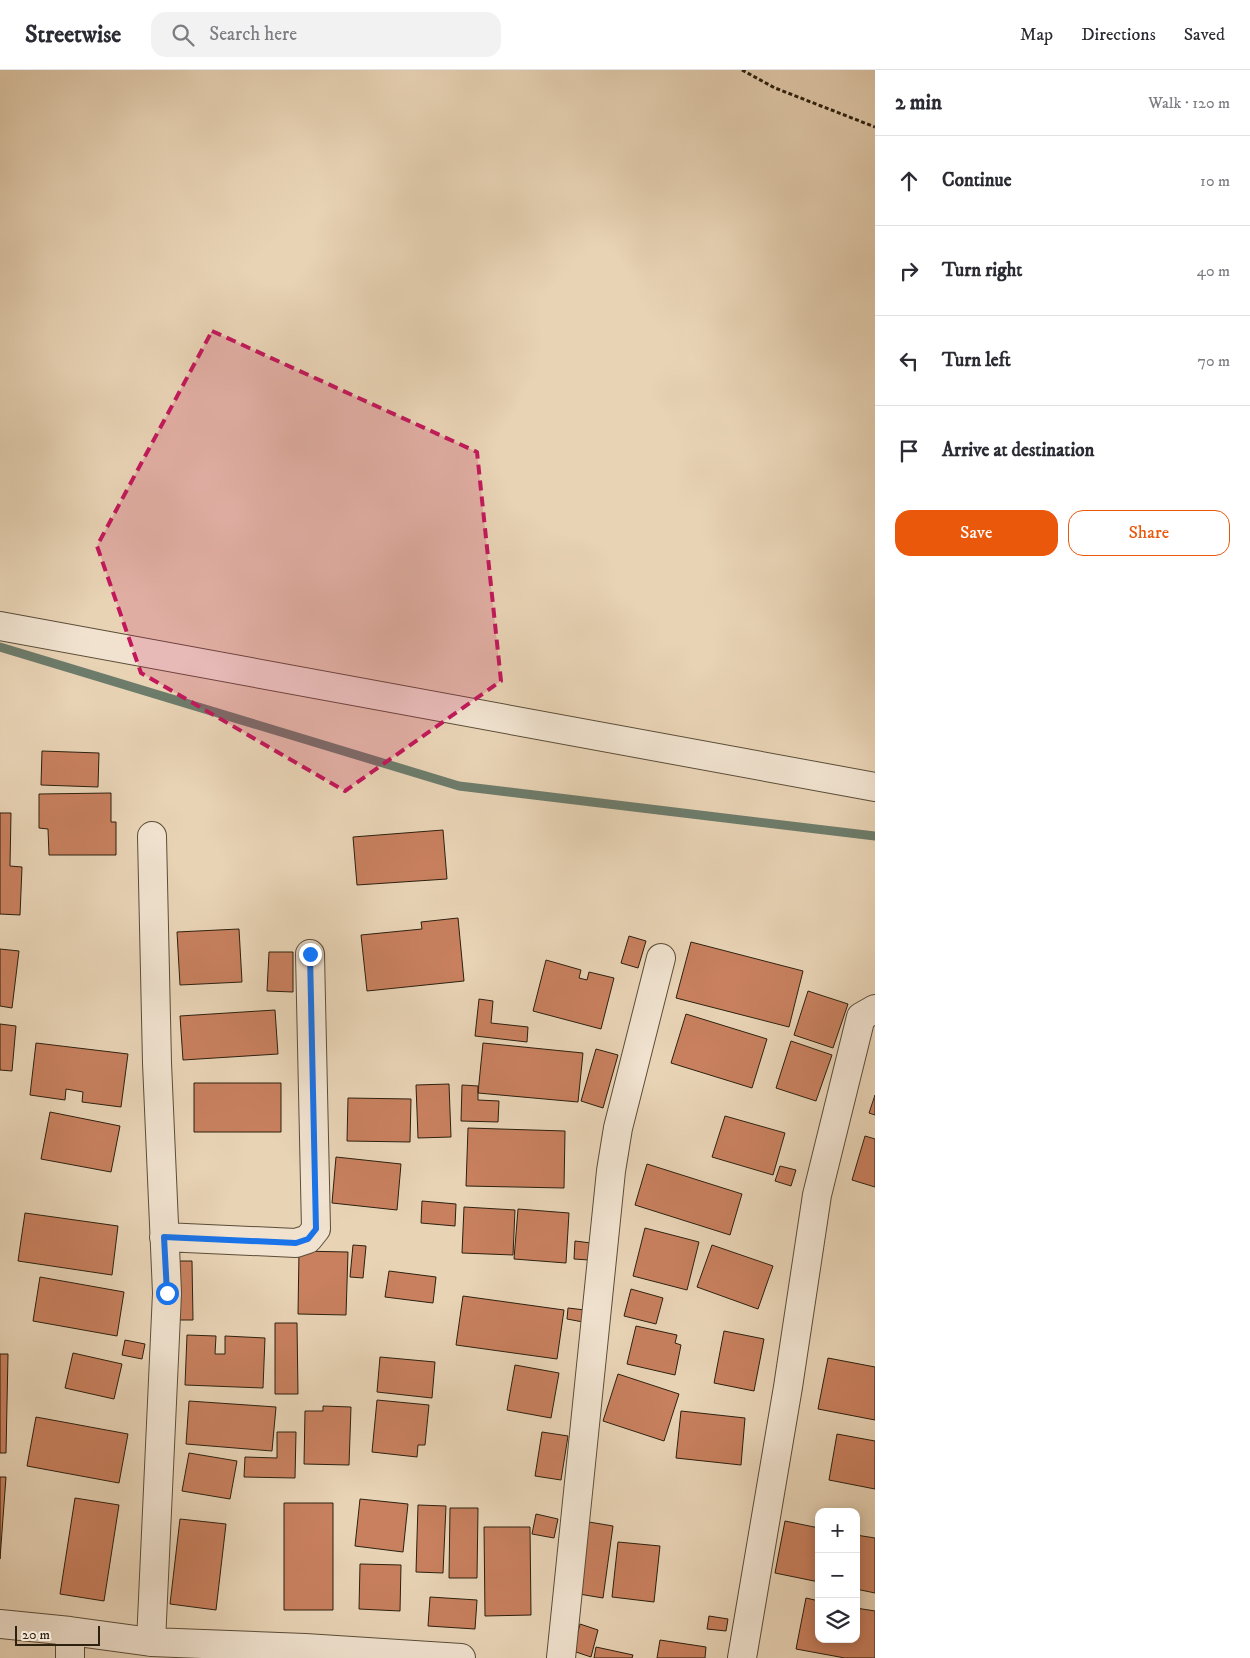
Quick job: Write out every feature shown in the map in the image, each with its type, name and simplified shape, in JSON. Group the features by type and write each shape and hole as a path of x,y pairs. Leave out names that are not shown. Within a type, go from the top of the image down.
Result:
{"street":[{"path":"0,626 875,787"},
{"path":"151,1642 167,1293 152,836"},
{"path":"164,1237 296,1243 308,1239 316,1229 310,954"},
{"path":"561,1658 611,1171 618,1128 661,958"},
{"path":"742,1658 788,1387 817,1195 860,1017 875,1009"},
{"path":"0,1624 70,1630 151,1642 305,1648 462,1658"},
{"path":"70,1630 70,1658"}],"path":[{"path":"742,70 775,88 875,127"}],"highlighted area":[{"path":"212,331 477,452 501,681 345,791 141,673 97,546"}],"building":[{"path":"42,751 99,753 98,787 41,785"},
{"path":"111,793 111,822 116,822 116,855 49,855 48,829 39,828 39,794"},
{"path":"0,813 11,813 10,866 22,867 20,915 0,914"},
{"path":"443,830 447,879 357,885 353,837"},
{"path":"458,918 464,981 367,991 361,935 422,929 421,922"},
{"path":"239,929 242,982 180,985 177,932"},
{"path":"629,936 646,941 638,968 621,963"},
{"path":"691,942 803,971 789,1027 676,998"},
{"path":"0,949 19,951 12,1008 0,1006"},
{"path":"269,952 293,952 293,992 267,991"},
{"path":"546,960 581,970 579,978 587,980 589,972 614,978 601,1029 533,1011"},
{"path":"808,991 848,1004 833,1048 794,1035"},
{"path":"479,999 493,1001 491,1023 528,1027 527,1042 475,1036"},
{"path":"275,1010 278,1054 183,1060 180,1016"},
{"path":"686,1014 767,1039 752,1088 671,1063"},
{"path":"0,1024 16,1026 12,1071 0,1070"},
{"path":"791,1041 832,1055 816,1101 776,1088"},
{"path":"36,1043 128,1054 121,1107 82,1102 83,1092 66,1089 65,1100 30,1095"},
{"path":"483,1043 583,1053 578,1102 478,1093"},
{"path":"596,1049 618,1055 603,1108 581,1101"},
{"path":"194,1083 281,1083 281,1132 194,1132"},
{"path":"449,1084 451,1137 418,1138 416,1085"},
{"path":"462,1085 478,1086 478,1100 499,1101 498,1122 461,1121"},
{"path":"875,1095 875,1115 869,1113"},
{"path":"348,1098 411,1099 410,1142 347,1141"},
{"path":"50,1112 120,1126 111,1172 41,1159"},
{"path":"725,1116 785,1133 773,1175 712,1157"},
{"path":"468,1128 565,1131 564,1188 466,1186"},
{"path":"865,1136 875,1139 875,1187 852,1180"},
{"path":"336,1157 401,1164 397,1210 332,1203"},
{"path":"647,1164 742,1194 730,1235 635,1205"},
{"path":"780,1166 796,1170 791,1186 775,1181"},
{"path":"422,1201 456,1204 455,1226 421,1223"},
{"path":"464,1207 515,1210 513,1255 462,1253"},
{"path":"518,1209 569,1213 566,1263 514,1259"},
{"path":"25,1213 118,1226 112,1275 18,1261"},
{"path":"645,1228 699,1242 687,1290 633,1276"},
{"path":"575,1241 591,1243 589,1260 574,1259"},
{"path":"353,1245 366,1246 363,1278 350,1277"},
{"path":"712,1245 773,1266 758,1309 697,1287"},
{"path":"299,1251 348,1252 346,1315 298,1314"},
{"path":"176,1261 192,1261 193,1320 177,1320"},
{"path":"389,1271 436,1277 433,1303 385,1297"},
{"path":"40,1277 124,1292 117,1336 33,1321"},
{"path":"631,1289 663,1298 656,1324 624,1316"},
{"path":"463,1296 564,1310 557,1359 456,1345"},
{"path":"568,1308 585,1310 583,1322 567,1319"},
{"path":"275,1323 297,1323 298,1394 275,1394"},
{"path":"636,1326 677,1335 675,1343 681,1345 675,1375 627,1364"},
{"path":"724,1331 764,1339 754,1391 714,1383"},
{"path":"187,1335 216,1336 215,1354 225,1354 225,1336 265,1338 263,1388 185,1385"},
{"path":"125,1340 145,1344 142,1359 122,1355"},
{"path":"73,1353 122,1364 114,1399 65,1388"},
{"path":"0,1354 8,1354 6,1453 0,1453"},
{"path":"380,1357 435,1362 432,1398 377,1392"},
{"path":"828,1358 875,1367 875,1420 818,1409"},
{"path":"515,1365 559,1373 551,1418 507,1410"},
{"path":"618,1374 679,1394 664,1441 603,1421"},
{"path":"377,1400 429,1405 425,1445 418,1445 417,1457 372,1452"},
{"path":"189,1401 276,1407 272,1451 186,1444"},
{"path":"323,1406 351,1407 349,1465 304,1464 305,1411 323,1411"},
{"path":"681,1411 745,1418 741,1465 676,1458"},
{"path":"36,1417 128,1434 119,1483 27,1466"},
{"path":"277,1432 296,1432 295,1478 244,1477 245,1457 277,1458"},
{"path":"542,1432 568,1436 561,1480 535,1476"},
{"path":"837,1434 875,1441 875,1489 829,1480"},
{"path":"189,1453 237,1461 230,1499 182,1491"},
{"path":"0,1477 6,1477 0,1559"},
{"path":"75,1498 119,1505 104,1601 60,1594"},
{"path":"360,1499 408,1504 403,1552 355,1546"},
{"path":"284,1503 333,1503 333,1610 284,1610"},
{"path":"418,1505 446,1506 443,1573 416,1572"},
{"path":"450,1508 478,1508 477,1578 449,1578"},
{"path":"536,1514 558,1519 554,1538 532,1534"},
{"path":"180,1519 226,1524 216,1610 170,1604"},
{"path":"785,1521 815,1527 815,1581 775,1573"},
{"path":"589,1522 613,1526 603,1598 579,1594"},
{"path":"484,1527 530,1527 531,1615 485,1616"},
{"path":"860,1536 875,1538 875,1593 860,1590"},
{"path":"618,1542 660,1546 654,1602 612,1597"},
{"path":"360,1564 401,1565 400,1611 359,1609"},
{"path":"430,1597 477,1600 475,1629 428,1626"},
{"path":"806,1598 815,1600 815,1643 860,1643 860,1609 875,1611 875,1658 845,1658 796,1649"},
{"path":"709,1616 728,1619 726,1631 707,1629"},
{"path":"580,1624 598,1630 591,1657 573,1651"},
{"path":"660,1640 706,1647 705,1658 657,1658"},
{"path":"596,1647 633,1655 632,1658 594,1658"}],"waterway":[{"path":"0,647 459,786 875,836"}],"route":[{"path":"167,1293 164,1237 296,1243 308,1239 316,1229 310,954"}]}
